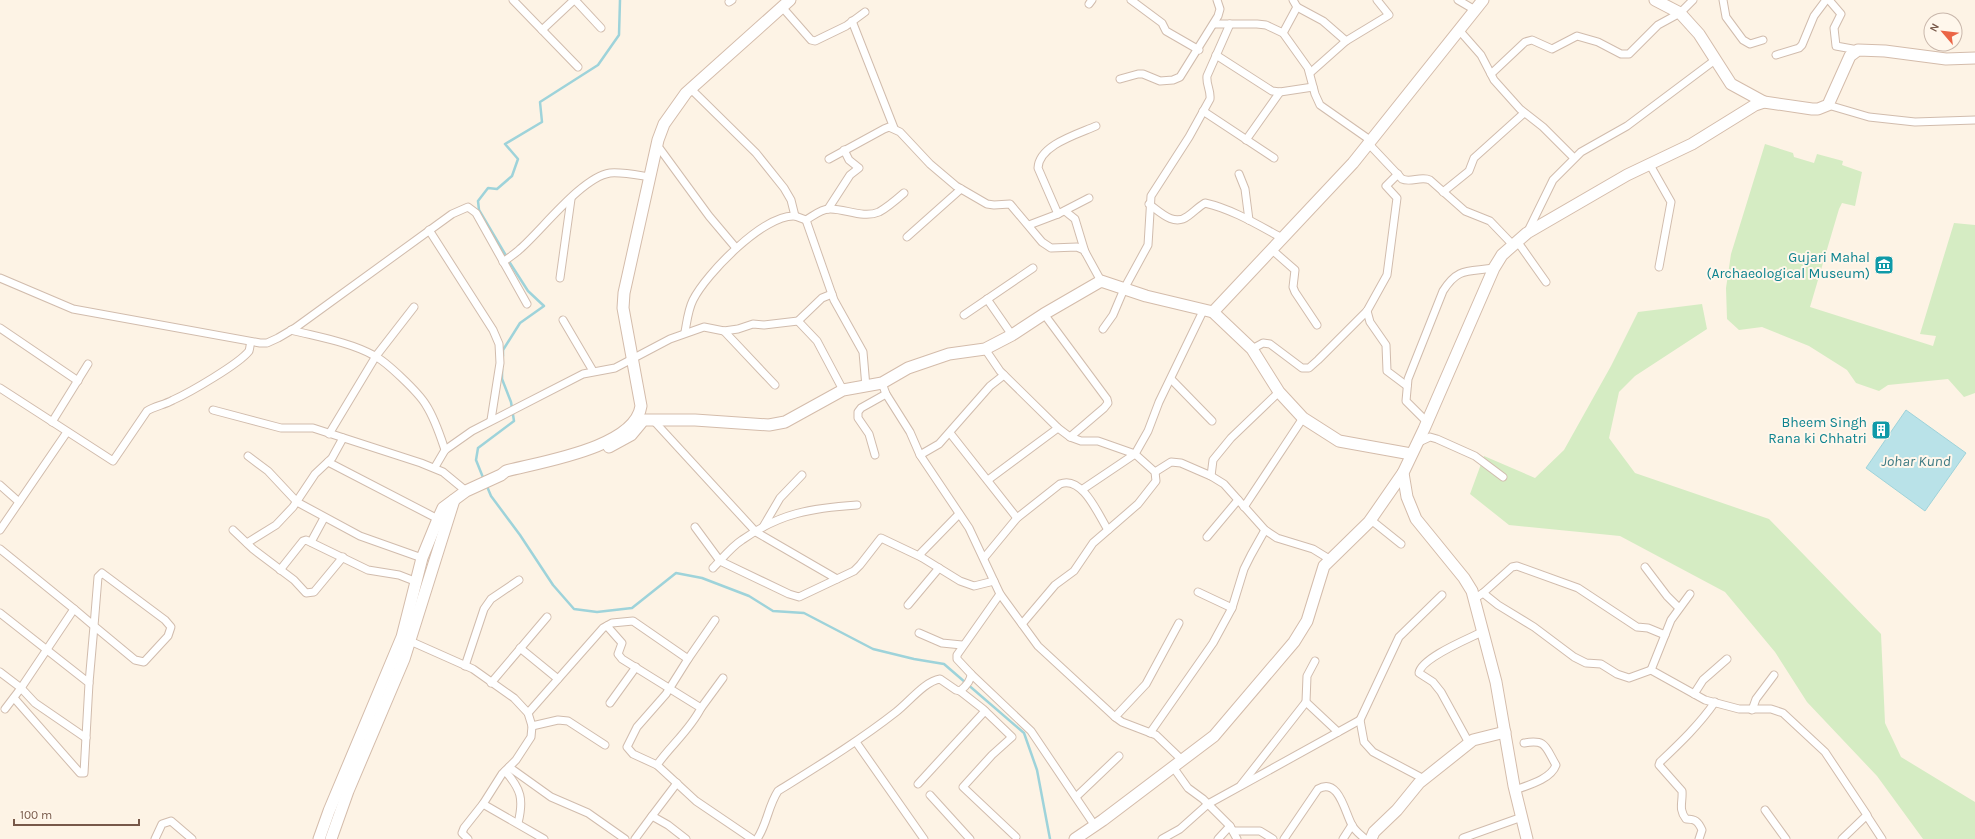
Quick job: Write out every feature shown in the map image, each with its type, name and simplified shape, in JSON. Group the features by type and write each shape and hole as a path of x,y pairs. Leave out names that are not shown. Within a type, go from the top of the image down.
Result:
{"street":[{"path":"513,0 578,67"},
{"path":"542,30 575,0 601,28"},
{"path":"636,356 623,308 624,293 658,140 664,124 686,93 786,6 798,0"},
{"path":"1131,0 1162,24 1166,31 1199,50"},
{"path":"1120,79 1143,74 1160,81 1173,80 1184,73 1214,24 1220,9 1217,0"},
{"path":"1293,0 1297,7 1323,21 1346,41"},
{"path":"1310,73 1346,41 1389,15 1377,0"},
{"path":"1458,0 1475,10"},
{"path":"1083,489 1135,454 1148,431 1159,402 1171,378 1208,311 1282,238 1353,162 1483,0"},
{"path":"1655,0 1680,13 1699,34 1714,60 1731,84 1764,102 1812,109 1818,109 1828,105 1869,117 1916,122 1975,120"},
{"path":"1491,74 1525,42 1532,40 1552,49 1563,45 1577,36 1598,42 1621,54 1629,54 1658,25 1680,13 1693,0"},
{"path":"1723,0 1726,17 1743,40 1750,44 1763,40"},
{"path":"1776,55 1799,48 1802,45 1814,16 1828,0 1841,14 1834,28 1836,46 1858,50 1885,51 1946,59 1975,58"},
{"path":"786,6 811,40 816,41 846,26 865,12"},
{"path":"786,6 694,92 668,127 660,149 629,293 628,308 644,420 760,530 837,579"},
{"path":"1283,33 1297,7"},
{"path":"852,21 894,128 900,132 930,164 961,189 987,204 1010,204 1042,242 1051,248 1077,247 1085,252"},
{"path":"1214,24 1266,25 1283,33 1308,68 1320,105 1369,141 1405,180 1425,178 1430,180 1466,211 1490,220 1515,243 1546,282"},
{"path":"1103,329 1113,315 1124,289 1148,245 1149,204 1151,196 1189,137 1210,99 1211,92 1206,82 1207,76 1230,24"},
{"path":"1459,30 1481,55 1491,74 1524,113 1543,127 1574,158"},
{"path":"1828,105 1850,56 1858,50"},
{"path":"1216,55 1272,91 1280,92 1313,87"},
{"path":"1527,232 1553,180 1574,158 1581,152 1627,126 1714,60"},
{"path":"694,92 756,153 792,200 795,216"},
{"path":"1246,140 1280,92"},
{"path":"1075,839 1095,826 1214,736 1294,642 1307,621 1324,566 1371,520 1403,473 1427,422 1494,268 1502,255 1527,232 1601,189 1692,144 1755,105 1764,102"},
{"path":"1203,111 1274,158"},
{"path":"1443,192 1469,171 1474,158 1524,113"},
{"path":"1058,214 1038,168 1038,163 1044,153 1051,147 1096,126"},
{"path":"829,159 884,129 894,128"},
{"path":"660,149 709,216 736,248"},
{"path":"828,209 850,175 859,168 849,160 844,150"},
{"path":"1650,164 1671,202 1659,268"},
{"path":"503,262 520,249 571,199 589,184 610,173 650,177"},
{"path":"1239,174 1244,189 1249,220"},
{"path":"1252,349 1262,343 1270,344 1302,368 1309,368 1367,311 1387,275 1397,198 1386,186 1398,174"},
{"path":"907,238 961,189"},
{"path":"685,332 689,309 693,299 706,278 736,248 754,234 786,218 795,216 806,220 828,209 857,213 877,213 904,193"},
{"path":"1029,225 1065,211 1089,198"},
{"path":"560,278 571,199"},
{"path":"1149,204 1172,220 1179,221 1186,218 1205,203 1249,220 1282,238"},
{"path":"0,278 73,309 251,342 267,343 291,330 452,214 468,207 476,213 526,304"},
{"path":"1065,211 1074,219 1085,252 1101,281 1146,296 1208,311 1252,349 1279,392 1303,418 1339,441 1411,454"},
{"path":"806,220 832,294 863,352 866,387"},
{"path":"429,230 493,330 499,344 500,363 491,420"},
{"path":"1271,249 1295,270 1293,287 1317,325"},
{"path":"964,315 1033,268"},
{"path":"1427,422 1406,401 1407,386 1443,291 1451,279 1458,273 1494,268"},
{"path":"875,455 869,434 858,418 858,412 908,368 942,357 984,349 1012,335 1044,314 1101,281"},
{"path":"435,467 445,450 472,431 583,374 615,368 685,332 704,327 724,331 738,329 753,324 764,325 798,321 822,298 832,294"},
{"path":"987,299 1012,335"},
{"path":"329,434 376,356 414,307"},
{"path":"1367,311 1370,322 1386,345 1387,371 1407,386"},
{"path":"1044,314 1108,399 1108,403 1104,408 1070,437"},
{"path":"563,320 593,371"},
{"path":"798,321 817,341 843,390"},
{"path":"0,328 78,381"},
{"path":"291,330 352,347 376,356 386,363 425,403 434,419 445,450"},
{"path":"724,331 775,385"},
{"path":"0,388 113,461 147,411 154,406 172,401 201,385 241,358 250,350 251,342"},
{"path":"984,349 1004,375 1058,428 1070,437 1081,441 1098,441 1135,454 1156,472 1156,481 1138,504 1108,530 1084,555 1074,571 1055,585 1022,624"},
{"path":"52,422 88,364"},
{"path":"920,456 939,444 990,386 1004,375"},
{"path":"1171,378 1212,421"},
{"path":"319,839 329,811 402,637 422,558 444,508 454,500 466,491 501,475 506,471 589,450 644,420 695,420 769,425 785,422 843,390 866,387 884,388"},
{"path":"884,388 910,432 920,456 959,514 984,558 1000,594 1038,646 1115,717 1122,722 1156,735 1182,760"},
{"path":"1211,476 1213,460 1231,438 1279,392"},
{"path":"213,410 281,428 305,427 435,467 466,491"},
{"path":"1244,507 1303,418"},
{"path":"988,480 1058,428"},
{"path":"0,530 67,432"},
{"path":"950,433 1017,518"},
{"path":"1417,443 1430,437 1437,439 1475,456 1503,477"},
{"path":"247,543 276,524 297,502 314,474 328,462 342,438"},
{"path":"248,456 268,471 297,502 324,518 360,536 422,558"},
{"path":"328,462 438,519"},
{"path":"1156,472 1171,462 1181,463 1211,476 1224,484 1265,530 1284,541 1313,549 1331,560"},
{"path":"1403,473 1407,497 1416,519 1479,596 1498,605 1534,627 1574,657 1586,663 1601,664 1609,667 1617,674 1629,678 1651,670 1671,620 1690,594"},
{"path":"760,530 780,498 802,474"},
{"path":"984,558 1017,518 1060,484 1070,482 1083,489 1108,530"},
{"path":"0,485 19,502"},
{"path":"331,839 348,791 410,641 454,500"},
{"path":"1207,537 1238,500"},
{"path":"713,568 741,540 780,518 818,508 857,505"},
{"path":"921,557 921,553 959,514"},
{"path":"312,542 324,518"},
{"path":"1371,520 1401,544"},
{"path":"694,527 720,562 799,597 854,571 881,538 921,557 960,581 974,586 994,580"},
{"path":"233,530 294,580 306,593 312,594 343,557"},
{"path":"1150,733 1213,643 1232,608 1244,569 1265,530"},
{"path":"280,570 302,541 306,540 368,570 399,575 417,582"},
{"path":"0,549 94,626 140,662 148,659 168,636 171,627 165,620 102,573 98,578 94,626 89,683 84,773 80,773 14,698"},
{"path":"1479,596 1512,567 1517,566 1578,588 1637,627 1648,628 1665,635"},
{"path":"1645,567 1667,596 1679,608"},
{"path":"908,605 939,568"},
{"path":"466,666 484,609 490,600 519,580"},
{"path":"1198,592 1232,608"},
{"path":"1000,594 962,645 957,655 957,659 1031,730 1095,826"},
{"path":"1424,779 1373,752 1364,742 1360,720 1399,637 1442,595"},
{"path":"1479,596 1482,632 1496,682 1515,790 1527,839"},
{"path":"5,709 21,688 74,609"},
{"path":"0,612 89,683"},
{"path":"491,683 547,617"},
{"path":"715,620 670,688 637,727 627,748 633,754 656,765 696,800 752,839"},
{"path":"528,713 606,626 612,623 633,621 688,659"},
{"path":"1115,717 1146,684 1179,623"},
{"path":"606,626 621,640 622,643 619,657 701,708"},
{"path":"1469,743 1441,692 1433,682 1419,673 1419,669 1431,659 1482,632"},
{"path":"919,633 942,643 962,645"},
{"path":"410,641 473,669 514,698 528,713 532,726 531,737 516,760 507,769 483,804 464,828 462,833 468,839"},
{"path":"520,648 558,679"},
{"path":"1694,694 1703,680 1727,658"},
{"path":"1240,786 1306,702 1307,676 1315,661"},
{"path":"610,703 636,667"},
{"path":"1651,670 1694,694 1715,702 1739,709 1771,710 1783,713 1825,752 1882,839"},
{"path":"0,672 21,688 35,703 86,738"},
{"path":"756,839 761,834 771,801 778,791 856,742 898,712 935,680 940,679 956,690 962,689 972,674"},
{"path":"1752,710 1756,699 1774,675"},
{"path":"656,765 664,754 674,745 723,678"},
{"path":"962,689 1012,737 992,755 963,787 1016,837"},
{"path":"1306,702 1338,732"},
{"path":"1699,839 1702,830 1698,822 1693,819 1686,819 1682,814 1680,807 1682,791 1659,765 1660,762 1682,742 1702,720 1715,702"},
{"path":"918,784 985,711"},
{"path":"532,726 558,720 568,721 605,745"},
{"path":"1162,839 1180,829 1208,804 1360,720"},
{"path":"1371,839 1374,832 1397,810 1419,783 1469,743 1473,740 1505,732"},
{"path":"1515,790 1540,780 1554,771 1556,764 1544,744 1537,741 1524,743"},
{"path":"856,742 924,839"},
{"path":"1076,797 1119,756"},
{"path":"1173,767 1188,788 1208,804 1232,829 1237,839"},
{"path":"507,769 516,784 521,798 518,823"},
{"path":"507,769 551,797 588,813 625,839"},
{"path":"635,839 677,783"},
{"path":"1284,839 1318,789 1324,786 1328,787 1339,795 1352,825 1365,839"},
{"path":"930,795 970,839"},
{"path":"483,804 544,839"},
{"path":"1765,810 1786,839"},
{"path":"652,816 668,825 685,839"},
{"path":"1842,839 1867,816"},
{"path":"1463,838 1522,817"},
{"path":"155,839 162,824 171,821 192,839"},
{"path":"1343,839 1352,825"},
{"path":"1218,839 1232,829 1260,831 1273,839"}],"green space":[{"path":"1765,144 1793,153 1794,157 1814,163 1817,154 1843,161 1842,165 1862,172 1855,206 1842,203 1839,209 1810,307 1933,346 1936,336 1920,334 1954,223 1975,225 1975,393 1964,397 1948,379 1888,385 1879,391 1856,383 1847,370 1809,346 1762,327 1739,330 1727,319 1726,288 1731,254"},
{"path":"1702,304 1707,329 1635,376 1619,392 1609,438 1635,473 1769,519 1881,634 1885,723 1901,757 1975,802 1975,839 1923,839 1877,776 1807,702 1775,652 1725,592 1620,536 1509,525 1470,494 1484,456 1535,478 1564,450 1611,366 1638,312"}],"water":[{"name":"Johar Kund","path":"1906,410 1966,453 1925,511 1866,468"}],"waterway":[{"path":"505,254 479,210 478,201 488,188 497,189 512,176 518,159 505,144 542,122 540,102 598,65 619,35 620,0"},
{"path":"503,356 503,350 520,323 544,306 528,291 510,263"},
{"path":"484,480 476,460 478,448 514,421 511,402 502,379 502,369"},
{"path":"486,484 491,496 520,535 553,585 574,609 597,612 632,608 676,573 702,578 749,596 773,611 804,613 873,649 914,659 944,664 1024,733 1037,770 1050,839"}],"place":[{"name":"Gujari Mahal (Archaeological Museum)","path":"1884,265"},
{"name":"Bheem Singh Rana ki Chhatri","path":"1881,430"}]}
